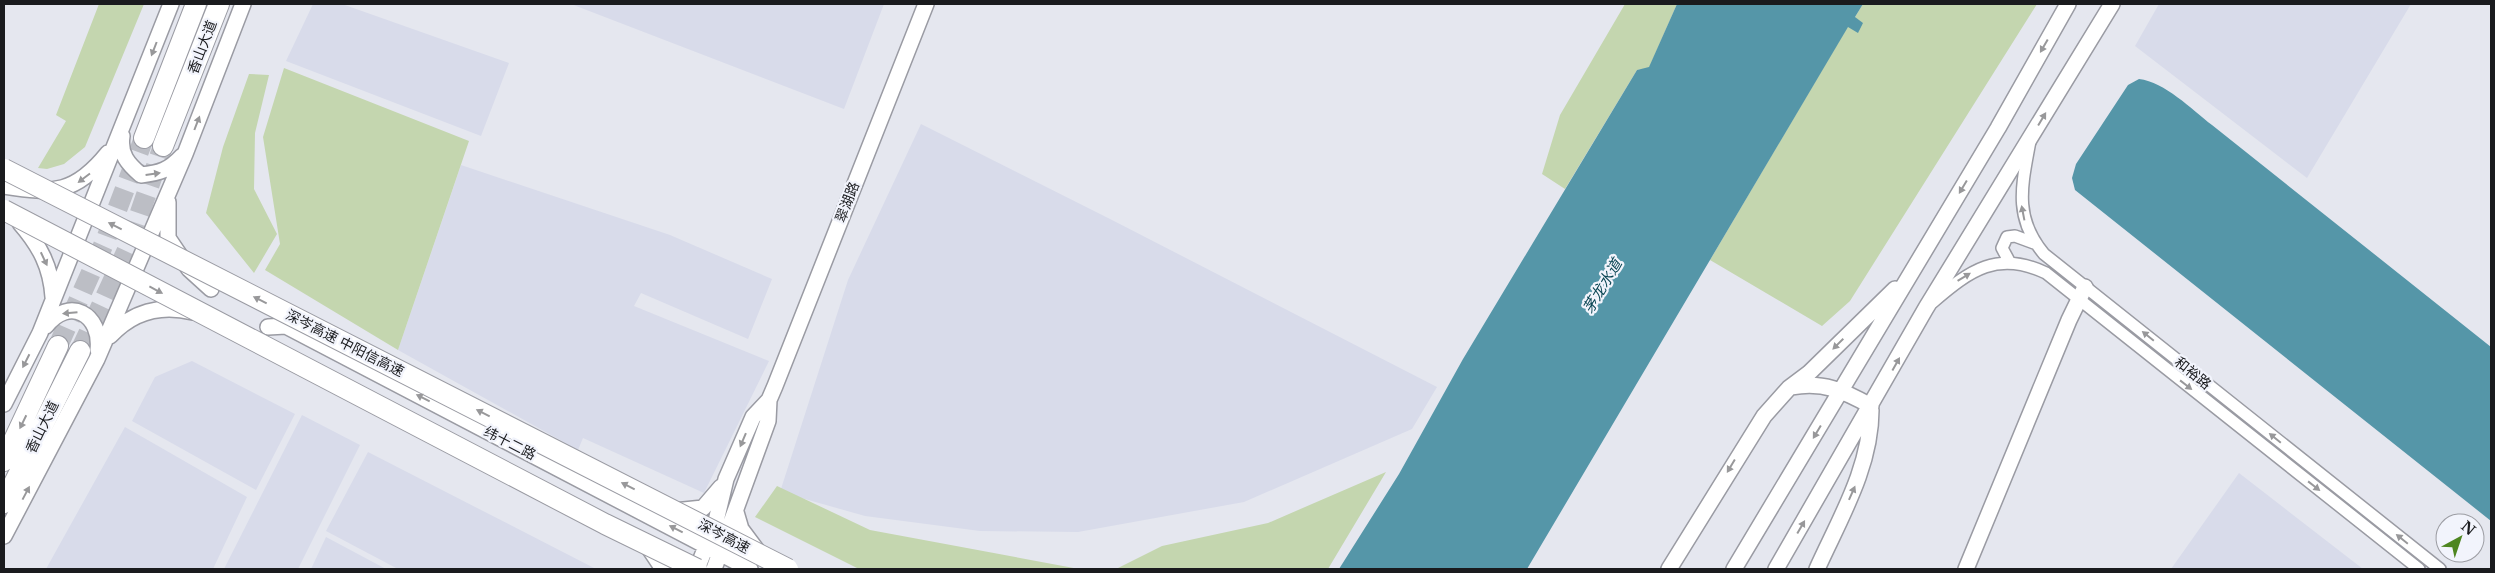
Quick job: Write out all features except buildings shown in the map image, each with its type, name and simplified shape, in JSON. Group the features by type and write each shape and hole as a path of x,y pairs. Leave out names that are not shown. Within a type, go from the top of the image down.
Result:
{"highway":[{"name":"香山大道","path":"144,138 196,4"},
{"name":"香山大道","path":"163,146 219,4"},
{"name":"深岑高速 中阳信高速","path":"4,169 687,516"},
{"path":"4,210 604,524 696,569"},
{"name":"香山大道","path":"4,460 58,346"},
{"name":"香山大道","path":"4,503 88,355"},
{"name":"深岑高速","path":"687,516 788,569"},
{"path":"687,516 805,569"}],"street":[{"path":"4,404 40,333 171,4"},
{"path":"104,343 185,154 243,4"},
{"name":"翠湖路","path":"714,569 768,421 769,400 926,4"},
{"path":"1734,569 1840,389 1911,274 2068,4"},
{"path":"1776,569 1926,308 2112,4"},
{"path":"120,136 120,147 128,164 141,175 160,174 185,154"},
{"path":"4,186 36,191 75,185 91,173 120,136"},
{"name":"和裕路","path":"2031,137 2021,204 2028,233 2044,254 2440,569"},
{"path":"170,188 167,216 168,238 189,270 211,289"},
{"path":"20,223 36,241 52,276 53,301"},
{"path":"2009,262 2002,248 2007,237 2014,236 2034,243"},
{"name":"和裕路","path":"1926,308 1960,279 1981,268 2009,262 2030,265 2046,273 2419,569"},
{"path":"1669,569 1752,432 1789,388 1809,372 1911,274"},
{"path":"1966,569 2069,320 2080,301 2085,287"},
{"path":"88,355 104,343 123,322 139,314 164,309 184,310 213,317"},
{"path":"4,536 88,355 100,337 92,319 84,313 69,311 53,316 40,333"},
{"name":"纬十二路","path":"642,537 285,354 268,327 286,326 750,569"},
{"path":"1789,388 1807,384 1840,389 1870,406"},
{"name":"翠湖路","path":"696,569 706,545 726,479 753,417 769,400"},
{"path":"1817,569 1861,470 1870,435 1870,406"},
{"path":"642,511 688,511 703,508 726,479"},
{"path":"736,512 741,529 769,569"},
{"path":"642,537 696,569"},
{"path":"642,537 663,569"}],"shaded area":[{"path":"313,4 342,4 509,63 481,136 286,61"},
{"path":"571,4 884,4 844,109"},
{"path":"2159,4 2411,4 2307,178 2135,46"},
{"path":"921,124 1437,387 1412,429 1244,502 1078,532 980,531 865,516 780,492 848,280"},
{"path":"461,165 670,235 772,279 748,339 641,293 634,306 769,361 704,493 583,438 578,450 398,350"},
{"path":"192,361 295,414 256,490 132,421 155,377"},
{"path":"302,415 360,445 298,569 224,569"},
{"path":"125,427 247,497 213,569 46,569"},
{"path":"368,452 596,569 398,569 326,531"},
{"path":"2239,473 2363,569 2171,569"},
{"path":"326,537 386,569 311,569"}],"green space":[{"path":"99,4 144,4 85,147 64,164 47,169 38,168 66,121 56,115"},
{"path":"1625,4 1677,4 1649,68 1637,70 1565,189 1542,174 1560,115"},
{"path":"1863,4 2037,4 1850,301 1822,326 1710,260 1848,26 1859,32 1855,17"},
{"path":"284,68 469,141 398,350 265,270 280,244 263,137"},
{"path":"249,74 269,75 255,133 254,189 277,234 254,273 206,213 223,147"},
{"path":"1386,472 1328,569 1116,569 1162,546 1268,523"},
{"path":"777,486 870,530 1079,569 859,569 755,517"}],"water":[{"name":"茅龙水道","path":"1677,4 1863,4 1855,17 1863,23 1858,33 1848,27 1527,569 1339,569 1399,474 1463,359 1637,70 1649,67"},
{"path":"2139,79 2149,81 2177,97 2491,347 2491,521 2485,516 2485,513 2481,513 2075,190 2072,178 2076,164 2128,85"}],"tunnel":[{"path":"58,346 106,239 144,138"},
{"path":"80,351 127,250 163,146"}]}
